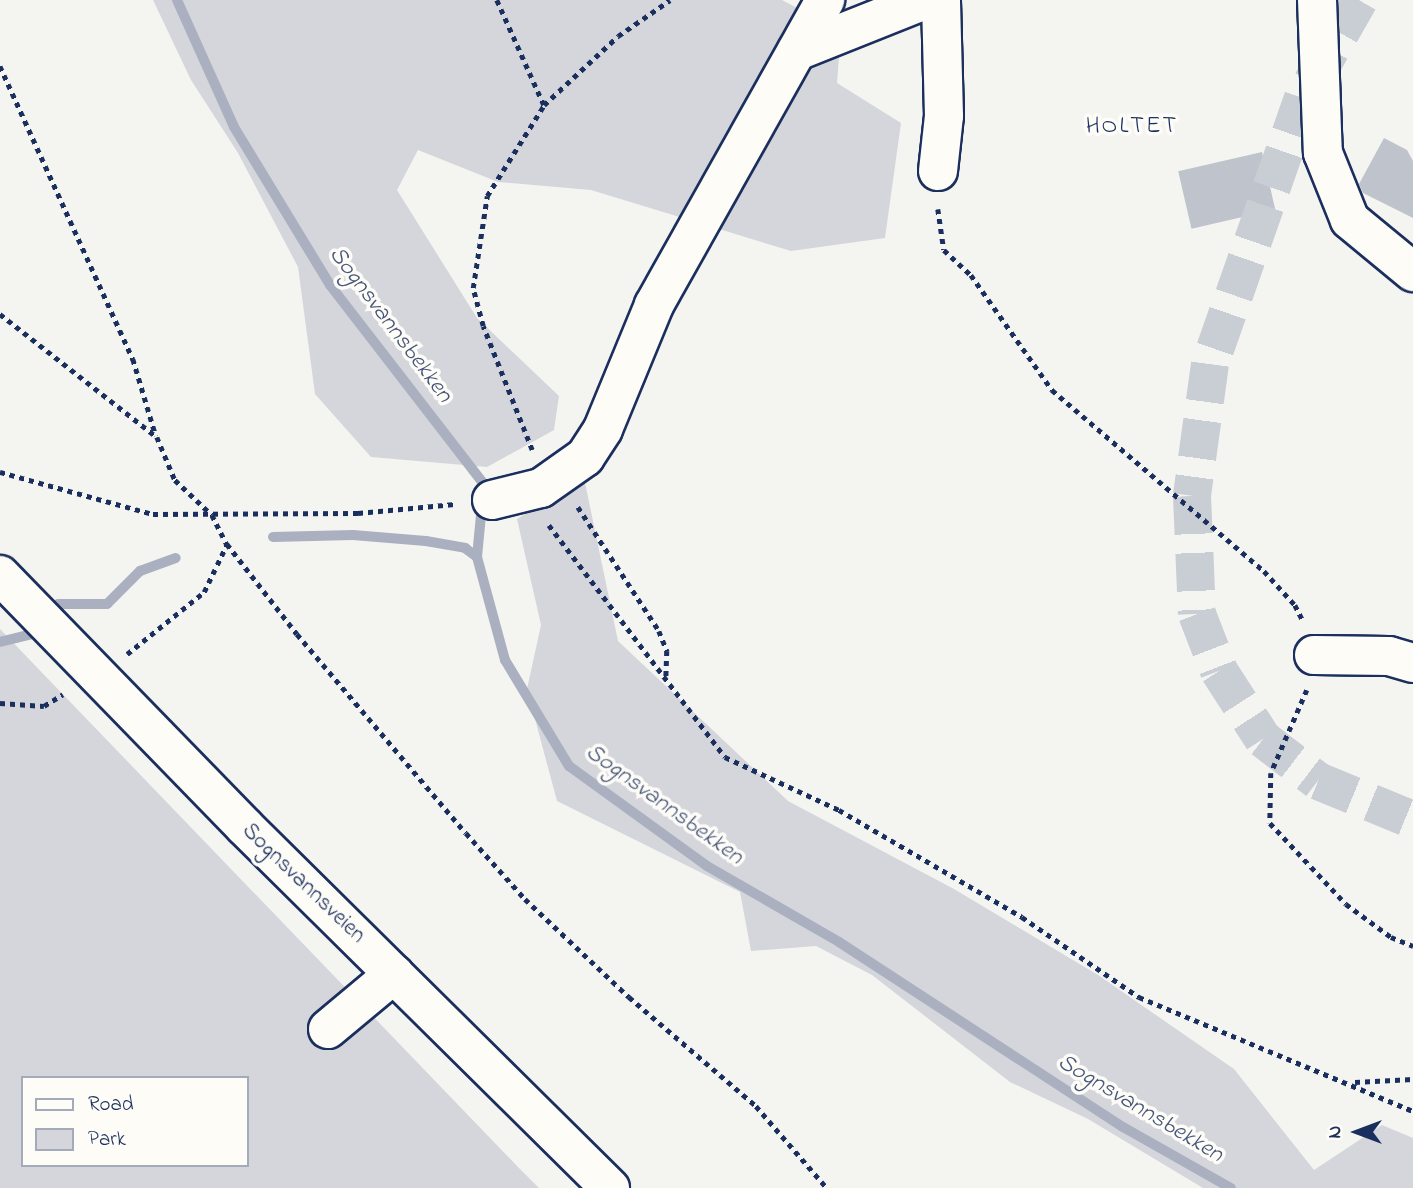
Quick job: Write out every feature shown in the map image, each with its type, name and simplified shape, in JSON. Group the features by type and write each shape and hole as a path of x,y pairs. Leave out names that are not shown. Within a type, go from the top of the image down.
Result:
{"lane":[{"path":"476,502 551,482 585,457 603,429 654,305 825,0"},
{"path":"797,51 925,0"},
{"path":"938,172 944,116 941,0"},
{"path":"1317,0 1323,153 1350,220 1413,272"},
{"name":"Sognsvannsveien","path":"0,575 244,826 610,1188"},
{"path":"1314,655 1389,656 1413,663"},
{"path":"328,1029 394,974"}],"path":[{"path":"496,0 544,105"},
{"path":"666,679 667,651 659,631 582,510 551,482 532,449 483,326 473,288 487,196 544,105 618,36 670,0"},
{"path":"0,66 133,359 157,437 174,480 212,515 227,544 297,634 525,899 629,998 756,1106 827,1188"},
{"path":"938,172 937,222 944,250 971,275 1052,390 1264,571 1296,605 1314,655 1307,692 1288,726 1271,773 1270,822 1346,904 1391,937 1413,946"},
{"path":"0,314 157,437"},
{"path":"0,472 112,505 153,513 358,513 476,502"},
{"path":"551,482 543,518 725,757 839,810 1022,917 1139,997 1352,1083 1413,1111"},
{"path":"0,703 44,706 98,673 204,592 227,544"},
{"path":"1352,1083 1413,1079"}],"green space":[{"path":"153,0 782,0 841,31 837,83 901,123 885,238 791,251 591,190 498,182 418,150 397,190 477,318 559,396 554,430 487,467 371,457 315,394 298,267 238,153 191,80"},
{"path":"584,478 618,641 788,801 954,889 1098,975 1234,1069 1314,1170 1382,1125 1413,1138 1413,1188 1203,1188 1088,1119 1010,1082 872,975 816,946 751,951 740,892 557,801 527,689 541,625 517,519"},
{"path":"0,629 518,1167 539,1188 0,1188"}],"building":[{"path":"1384,138 1407,150 1413,161 1413,218 1363,193 1359,184"},
{"path":"1262,152 1275,209 1191,229 1178,171"}],"waterway":[{"name":"Sognsvannsbekken","path":"177,0 234,127 330,285 484,484 477,557 505,660 569,766 707,866 839,942 1123,1127 1231,1188"},
{"path":"273,537 353,535 426,541 465,548 477,557"},
{"path":"58,604 107,604 140,571 176,558"},
{"path":"0,642 36,633"}],"tunnel":[{"path":"1359,0 1303,98 1210,364 1192,496 1197,614 1219,671 1263,739 1318,781 1413,820"}],"district":[{"name":"HOLTET","path":"1132,127"}]}
